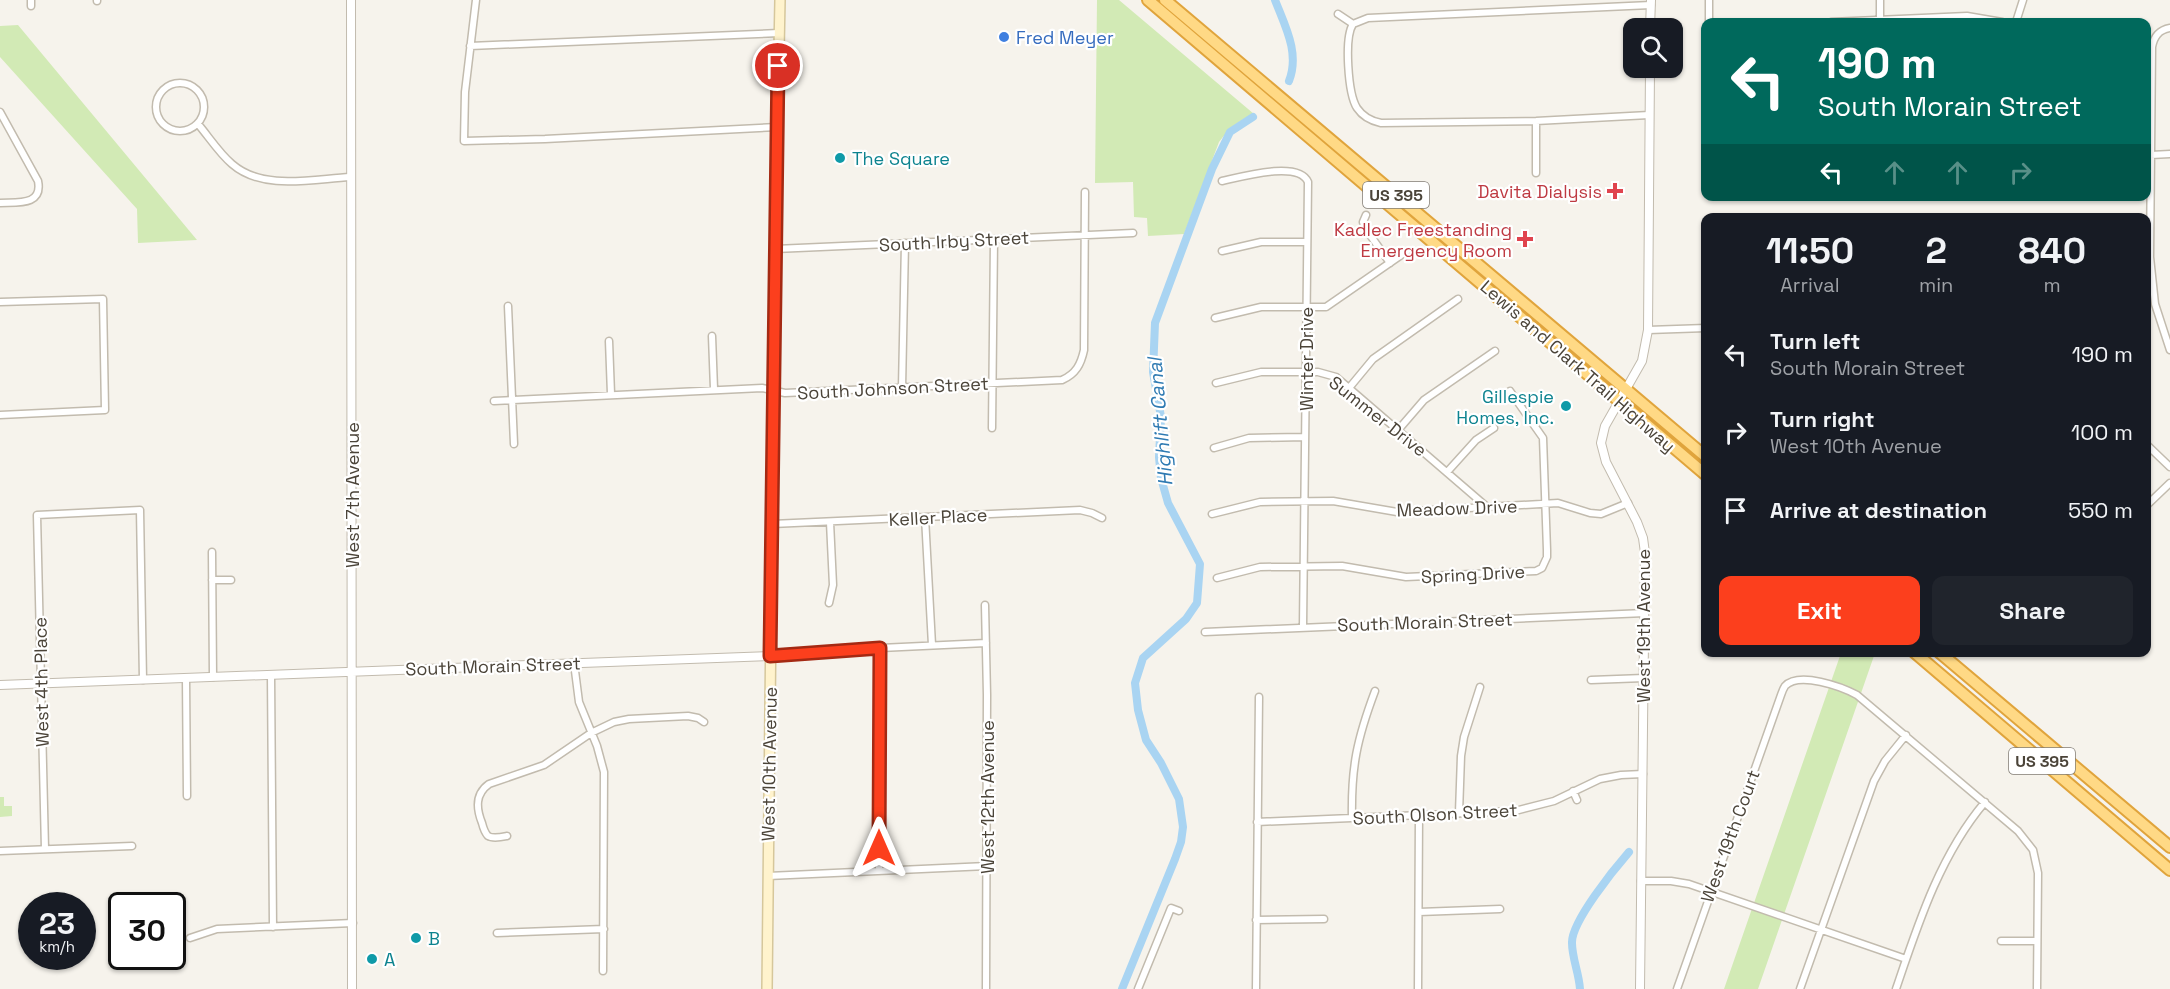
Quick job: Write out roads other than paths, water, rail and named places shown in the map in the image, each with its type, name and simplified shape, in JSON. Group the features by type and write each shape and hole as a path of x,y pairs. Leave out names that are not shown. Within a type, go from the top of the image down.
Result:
{"highway":[{"name":"Lewis and Clark Trail Highway","path":"1148,0 1701,471"},
{"name":"Lewis and Clark Trail Highway","path":"1165,0 1701,453"},
{"name":"US 395","path":"1920,657 2170,870"},
{"name":"US 395","path":"1945,657 2170,847"}],"main road":[{"name":"West 10th Avenue","path":"767,989 773,390 780,0"}],"street":[{"name":"West 7th Avenue","path":"351,0 352,989"},
{"path":"476,0 465,92 464,141 777,128"},
{"path":"1709,0 1709,18"},
{"path":"1880,0 1880,18"},
{"path":"2017,18 2023,0"},
{"path":"1649,115 1536,121 1389,124 1371,121 1358,110 1355,103 1350,82 1348,36 1353,24 1368,18 1651,3 1650,18"},
{"path":"1338,14 1353,24"},
{"path":"1924,18 1967,16 1979,18"},
{"path":"2170,28 2158,32 2152,46 2151,155 2151,276 2159,320 2170,350"},
{"path":"470,46 779,33"},
{"name":"West 19th Avenue","path":"1640,989 1645,613 1643,538 1628,503 1606,462 1601,443 1605,426 1642,361 1648,330 1650,78"},
{"path":"178,83 194,87 200,93 204,109 198,124 192,129 177,132 163,125 158,119 156,104 163,90 178,83"},
{"path":"0,112 38,181 38,195 25,202 0,203"},
{"path":"1536,121 1536,173"},
{"path":"198,124 231,163 258,178 279,181 350,177"},
{"path":"2151,155 2170,154"},
{"name":"Winter Drive","path":"1222,181 1259,172 1301,174 1308,182 1303,627"},
{"path":"1085,192 1085,236"},
{"path":"1366,215 1363,222 1365,228 1390,263"},
{"name":"South Irby Street","path":"775,249 1133,233"},
{"name":"South Johnson Street","path":"494,401 714,389 762,388 785,393 1062,380 1075,372 1084,350 1085,236"},
{"path":"992,428 993,240"},
{"path":"1222,251 1262,242 1306,242"},
{"path":"902,388 905,243"},
{"path":"1215,318 1261,307 1326,307 1407,251"},
{"path":"0,302 103,299 105,410 0,415"},
{"path":"1349,388 1373,359 1458,299"},
{"path":"508,306 514,444"},
{"path":"1648,330 1701,328"},
{"path":"712,336 714,389"},
{"path":"609,342 611,394"},
{"path":"1399,429 1425,400 1495,351"},
{"name":"Summer Drive","path":"1216,383 1261,372 1305,372 1336,377 1448,471 1487,507"},
{"name":"Spring Drive","path":"1217,578 1260,567 1349,567 1406,578 1542,568 1547,557 1543,438 1510,392"},
{"path":"1448,471 1476,440 1494,428"},
{"path":"1214,448 1249,438 1305,437"},
{"path":"2151,449 2170,466"},
{"path":"2151,501 2170,483"},
{"name":"Meadow Drive","path":"1212,513 1260,502 1333,501 1397,512 1558,503 1601,514 1628,503"},
{"name":"West 4th Place","path":"45,849 37,515 140,510 144,680"},
{"name":"Keller Place","path":"772,524 1080,510 1102,518"},
{"path":"925,517 932,645"},
{"path":"829,603 833,585 830,522"},
{"path":"212,552 213,677"},
{"path":"212,580 231,579"},
{"name":"West 12th Avenue","path":"985,605 986,989"},
{"name":"South Morain Street","path":"1205,632 1645,613"},
{"name":"South Morain Street","path":"0,685 770,656 986,643"},
{"path":"879,871 880,648"},
{"path":"574,663 579,702 602,759 604,772 603,971"},
{"path":"271,675 273,927"},
{"path":"186,678 187,796"},
{"path":"1592,680 1644,678"},
{"name":"West 19th Court","path":"1677,989 1786,685 1804,681 1826,682 1842,687 1857,694 1906,735"},
{"path":"1460,813 1461,756 1464,737 1480,687"},
{"path":"1352,818 1352,782 1357,744 1375,691"},
{"path":"1256,989 1259,697"},
{"path":"507,836 491,837 485,831 477,807 478,797 489,784 544,765 591,733 614,722 688,716 704,722"},
{"path":"1800,989 1877,774 1906,735 2019,831 2032,850 2038,873 2037,989"},
{"name":"South Olson Street","path":"1257,822 1530,808 1554,801 1589,783 1610,776 1643,774"},
{"path":"1573,791 1577,800"},
{"path":"1896,989 1921,916 1959,838 1969,821 1985,802"},
{"path":"1418,989 1419,815"},
{"path":"0,851 132,846"},
{"path":"768,876 987,866"},
{"path":"1641,880 1680,882 1906,959"},
{"path":"1138,989 1171,908 1179,911"},
{"path":"1419,912 1500,909"},
{"path":"1256,920 1324,919"},
{"path":"190,938 218,929 353,923"},
{"path":"497,933 604,929"},
{"path":"2001,941 2037,941"}],"waterway":[{"name":"Highlift Canal","path":"1275,0 1292,50 1292,71 1289,81"},
{"name":"Highlift Canal","path":"1122,989 1175,859 1183,827 1179,799 1161,763 1146,740 1138,710 1135,683 1143,658 1186,619 1197,603 1200,564 1168,503 1161,478 1159,457 1161,417 1153,372 1155,323 1212,169 1230,132 1253,117"},
{"path":"1580,989 1572,949 1574,934 1586,909 1629,852"}],"place":[{"name":"Fred Meyer","path":"1004,37"},
{"name":"The Square","path":"840,158"},
{"name":"Davita Dialysis","path":"1615,191"},
{"name":"Kadlec Freestanding Emergency Room","path":"1525,239"},
{"name":"Gillespie Homes, Inc.","path":"1566,406"},
{"name":"B","path":"416,938"},
{"name":"A","path":"372,959"}]}
